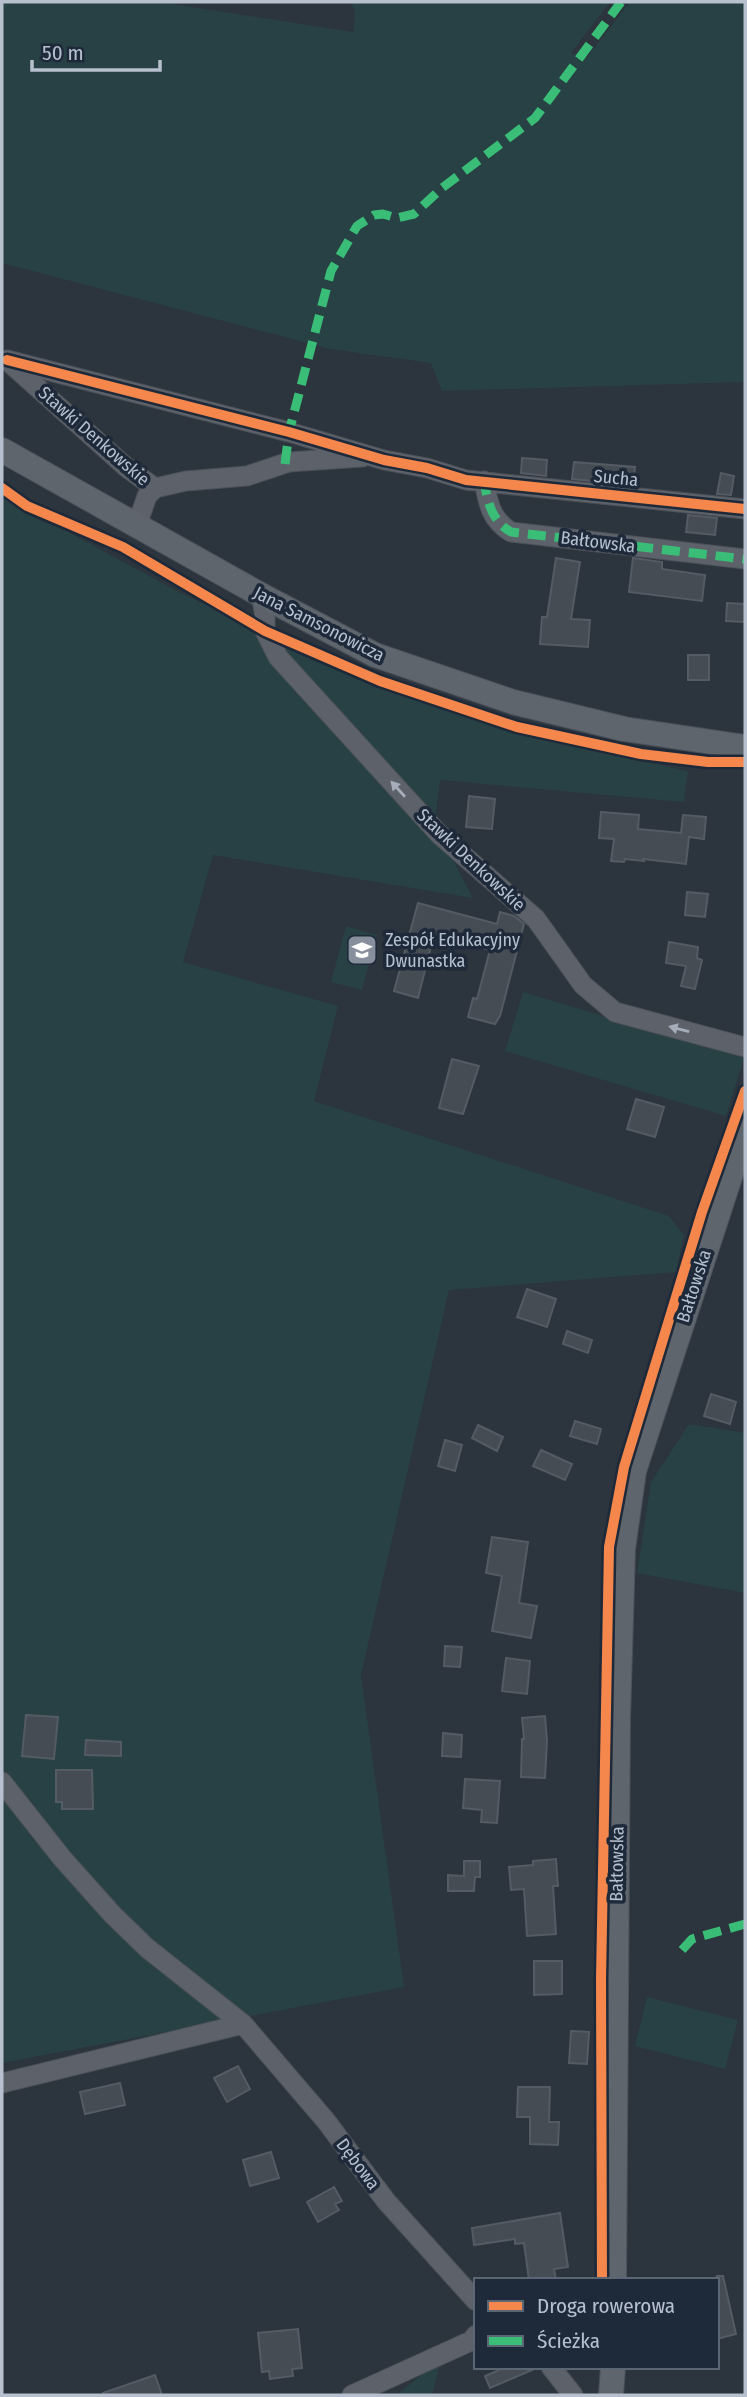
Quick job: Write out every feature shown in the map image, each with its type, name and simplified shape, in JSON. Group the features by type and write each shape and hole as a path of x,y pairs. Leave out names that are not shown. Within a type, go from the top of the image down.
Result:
{"main road":[{"name":"Jana Samsonowicza","path":"2,450 374,655 513,702 624,729 745,747"},
{"name":"Bałtowska","path":"614,2278 618,1683 622,1549 634,1471 745,1131"},
{"path":"611,2395 613,2369"}],"street":[{"path":"4,358 289,432 384,460"},
{"name":"Stawki Denkowskie","path":"4,358 126,467 155,488 147,496 137,525"},
{"path":"155,488 186,481 247,476 289,462 361,457 384,460"},
{"name":"Sucha","path":"384,460 427,468 466,480 745,509"},
{"name":"Bałtowska","path":"484,481 491,513 499,525 511,532 745,559"},
{"name":"Stawki Denkowskie","path":"261,595 265,631 278,657 439,834 537,919 583,985 615,1012 745,1047"},
{"name":"Dębowa","path":"2,1782 62,1858 113,1914 147,1948 243,2024 326,2121 386,2201 474,2299"},
{"path":"2,2083 243,2024"},
{"path":"352,2395 474,2337"},
{"path":"553,2369 573,2395"}],"green space":[{"path":"2,2 160,2 353,32 355,12 351,2 610,2 571,53 587,57 630,2 745,2 745,382 442,391 431,363 330,349 2,263"},
{"path":"2,496 175,590 376,686 475,720 552,741 688,771 684,802 440,780 436,813 439,834 473,898 213,855 183,962 338,1006 314,1101 669,1216 684,1235 676,1272 449,1290 361,1675 404,1987 2,2063"},
{"path":"346,926 377,935 362,990 331,982"},
{"path":"523,992 744,1058 726,1116 505,1051"},
{"path":"689,1424 745,1433 745,1593 637,1573 651,1482"},
{"path":"647,1997 738,2020 725,2069 635,2046"},
{"path":"441,2360 432,2395 396,2395"}],"building":[{"path":"522,458 547,460 546,476 521,473"},
{"path":"574,462 635,467 633,485 572,479"},
{"path":"721,473 734,476 731,495 717,494"},
{"path":"688,515 717,518 715,535 686,532"},
{"path":"556,558 580,562 571,619 590,620 588,647 540,644 542,617 547,617"},
{"path":"633,558 662,562 662,569 705,575 702,601 629,592"},
{"path":"727,603 745,604 745,622 726,621"},
{"path":"688,655 709,655 709,680 688,680"},
{"path":"469,796 495,799 492,829 466,827"},
{"path":"601,812 639,815 638,829 681,833 683,815 706,817 704,839 689,837 686,864 643,859 644,861 611,861 614,839 599,838"},
{"path":"687,892 708,894 705,917 685,915"},
{"path":"418,903 497,924 500,912 514,916 524,924 500,1016 495,1024 468,1017 473,998 477,999 490,950 434,935 418,998 394,991"},
{"path":"669,942 698,947 697,958 702,960 695,989 681,986 686,966 666,963"},
{"path":"452,1059 479,1066 463,1114 439,1108"},
{"path":"636,1099 664,1107 655,1137 627,1129"},
{"path":"527,1289 556,1299 547,1327 517,1317"},
{"path":"567,1331 592,1340 588,1353 563,1344"},
{"path":"711,1394 736,1402 730,1424 704,1416"},
{"path":"575,1421 601,1429 597,1444 570,1436"},
{"path":"478,1425 503,1437 497,1451 472,1438"},
{"path":"445,1440 462,1445 455,1471 438,1466"},
{"path":"541,1450 572,1464 565,1480 533,1466"},
{"path":"492,1537 528,1542 519,1603 537,1606 531,1638 492,1631 502,1576 486,1573"},
{"path":"445,1646 462,1647 460,1667 444,1666"},
{"path":"506,1658 530,1661 527,1694 502,1691"},
{"path":"26,1715 58,1717 54,1759 22,1756"},
{"path":"545,1716 545,1778 521,1777 524,1739 522,1718"},
{"path":"443,1733 462,1735 461,1757 442,1756"},
{"path":"86,1740 121,1742 121,1756 85,1755"},
{"path":"56,1770 92,1770 93,1809 62,1809 62,1802 56,1802"},
{"path":"465,1779 500,1781 497,1823 481,1822 482,1810 463,1808"},
{"path":"556,1859 558,1886 553,1886 556,1934 527,1936 524,1889 511,1890 509,1867"},
{"path":"464,1861 480,1861 480,1877 475,1877 474,1891 448,1891 448,1875 464,1876"},
{"path":"534,1961 562,1961 562,1994 534,1995"},
{"path":"571,2031 589,2032 587,2064 569,2063"},
{"path":"238,2066 250,2089 227,2102 214,2078"},
{"path":"120,2083 125,2105 85,2114 80,2092"},
{"path":"518,2087 550,2087 549,2122 559,2122 558,2145 530,2144 530,2117 517,2117"},
{"path":"271,2152 279,2178 250,2186 243,2160"},
{"path":"334,2187 342,2201 335,2204 339,2210 318,2222 307,2202"},
{"path":"560,2213 568,2267 554,2269 556,2278 529,2278 524,2243 515,2244 515,2239 474,2245 472,2228"},
{"path":"723,2276 736,2334 719,2338 719,2278"},
{"path":"298,2329 302,2368 292,2369 293,2376 270,2379 269,2371 262,2372 258,2333"},
{"path":"501,2369 534,2369 490,2388 485,2376"},
{"path":"155,2375 162,2395 103,2395 103,2393"}],"marked path":[{"path":"285,464 289,432 331,271 357,226 374,215 383,214 397,218 414,214 442,188 535,118 621,2"},
{"path":"488,482 484,481 491,510 499,522 511,532 745,559"},
{"path":"682,1950 692,1939 745,1924"}],"cycle path":[{"path":"7,360 466,480 745,509"},
{"path":"2,488 27,506 123,547 265,631 380,681 517,727 641,754 708,762 745,762"},
{"path":"602,2278 601,1979 609,1547 624,1467 702,1212 745,1091"}],"place":[{"name":"Zespół Edukacyjny Dwunastka","path":"362,950"}]}
